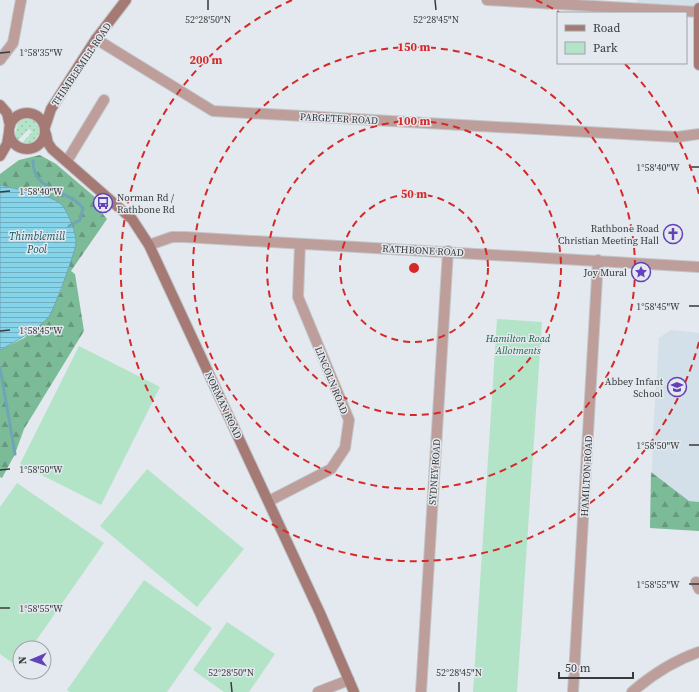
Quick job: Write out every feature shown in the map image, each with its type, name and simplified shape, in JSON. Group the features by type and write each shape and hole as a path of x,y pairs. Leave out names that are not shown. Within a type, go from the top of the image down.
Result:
{"street":[{"path":"0,60 13,43 21,0"},
{"name":"THIMBLEMILL ROAD","path":"45,130 51,109 96,39 126,0"},
{"path":"487,0 699,12"},
{"path":"699,8 699,65"},
{"name":"PARGETER ROAD","path":"96,39 213,111 676,138 699,134"},
{"path":"67,161 104,100"},
{"path":"2,107 29,113 38,117 45,130 43,141 36,148"},
{"path":"2,107 12,142 21,149"},
{"name":"THIMBLEMILL ROAD","path":"29,113 51,109"},
{"path":"0,156 7,144 9,129 15,118 29,113"},
{"name":"NORMAN ROAD","path":"45,130 48,143 52,149 132,220 149,245 269,501 354,692"},
{"path":"0,156 21,149 52,149"},
{"name":"RATHBONE ROAD","path":"149,245 164,239 179,237 448,251 699,267"},
{"name":"LINCOLN ROAD","path":"269,501 331,469 345,448 349,420 298,297 300,244"},
{"name":"SYDNEY ROAD","path":"420,692 448,251"},
{"name":"HAMILTON ROAD","path":"573,692 598,260"},
{"path":"632,692 650,677 678,660 699,652"},
{"path":"318,692 349,680"}],"shaded area":[{"path":"637,0 699,0 699,8 637,9"},
{"name":"Abbey Infant School","path":"671,330 699,333 699,531 650,528 653,436 659,338"}],"green space":[{"path":"25,118 34,120 40,130 35,141 28,144 22,143 32,132 29,129 18,140 15,134 18,122"},
{"path":"40,155 56,164 96,198 94,203 107,219 71,271 75,274 84,331 24,429 15,454 2,478 0,477 0,350 24,338 35,327 60,293 71,259 61,204 39,194 0,185 0,174 19,160"},
{"name":"Hamilton Road Allotments","path":"497,319 542,322 517,692 473,692"},
{"path":"79,346 160,387 101,505 20,464"},
{"path":"147,469 244,549 197,607 100,526"},
{"path":"651,472 689,501 699,502 699,531 650,528"},
{"path":"17,483 104,543 37,640 12,640 12,663 0,654 0,507"},
{"path":"144,580 212,628 167,692 70,692 67,690"},
{"path":"227,622 275,654 249,692 224,692 193,670"}],"water":[{"name":"Thimblemill Pool","path":"0,185 40,194 61,204 72,223 76,244 64,282 51,314 48,318 19,340 0,350"}],"waterway":[{"path":"33,161 34,171 39,179 83,208 80,220 69,226"},
{"path":"0,367 15,454"}],"place":[{"name":"Norman Rd / Rathbone Rd","path":"103,203"},
{"name":"Rathbone Road Christian Meeting Hall","path":"673,234"},
{"name":"Joy Mural","path":"641,272"},
{"name":"Abbey Infant School","path":"677,387"}]}
